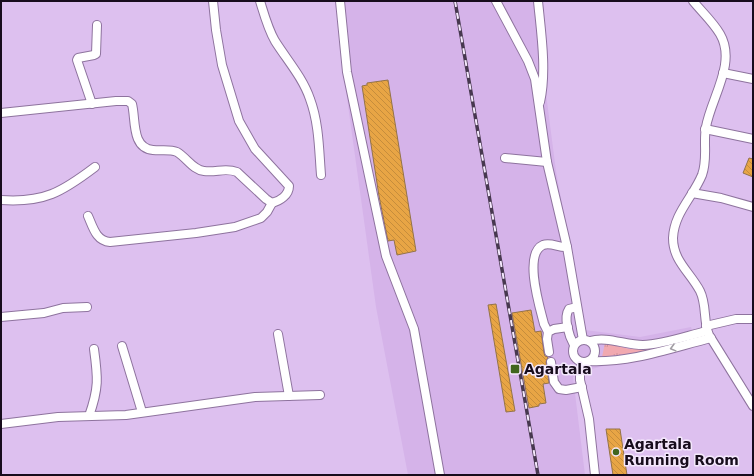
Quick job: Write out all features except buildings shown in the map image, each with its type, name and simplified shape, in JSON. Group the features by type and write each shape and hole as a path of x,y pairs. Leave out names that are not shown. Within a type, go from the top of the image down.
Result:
{"street":[{"path":"88,216 99,237 105,242 196,233 235,227 261,218 267,212 272,203 278,201 287,194 289,186 255,149 239,121 222,65 213,1"},
{"path":"260,1 274,40 298,76 310,98 316,126 321,175"},
{"path":"340,1 347,72 386,256 414,329 440,475"},
{"path":"496,1 528,61 535,79 547,162 568,247 577,307 586,340 593,344 595,351 592,358 586,362 580,375 589,419 595,475"},
{"path":"538,1 542,42 543,84 539,107"},
{"path":"693,1 720,35 725,49 724,66 705,129 705,166 700,179 679,216 673,237 674,246 679,262 700,291 705,309 708,332 752,404 753,413"},
{"path":"92,104 77,60 78,58 96,54 97,24"},
{"path":"723,73 753,79"},
{"path":"1,113 128,101 132,104 135,134 142,145 148,149 172,150 178,153 197,169 202,171 210,172 223,169 237,172 272,203"},
{"path":"705,129 753,139"},
{"path":"505,158 547,162"},
{"path":"1,200 27,200 43,197 72,184 95,167"},
{"path":"692,193 721,198 753,207"},
{"path":"549,352 546,338 548,332 544,324 533,273 533,262 538,250 544,245 552,244 560,247 568,247"},
{"path":"1,317 44,313 63,308 87,307"},
{"path":"574,345 570,337 567,312 572,308 577,307"},
{"path":"708,332 645,344 626,344 599,339 579,340 574,345 572,352 575,359 586,362 629,358 708,332 736,319 753,319"},
{"path":"548,332 554,329 568,327"},
{"path":"278,334 289,396"},
{"path":"122,346 142,412"},
{"path":"89,416 97,386 94,349"},
{"path":"551,362 556,386 562,390 582,387"},
{"path":"1,424 58,417 126,415 255,397 320,395"}],"shaded area":[{"path":"343,1 534,1 556,171 585,330 640,337 691,327 697,344 583,371 573,377 585,475 408,475 376,307 341,55 345,12"}],"green space":[{"path":"703,336 642,352 602,357 605,343 630,349"}],"railway":[{"path":"455,1 538,475"}],"place":[{"name":"Agartala","path":"515,369"},
{"name":"Agartala Running Room","path":"616,452"}]}
